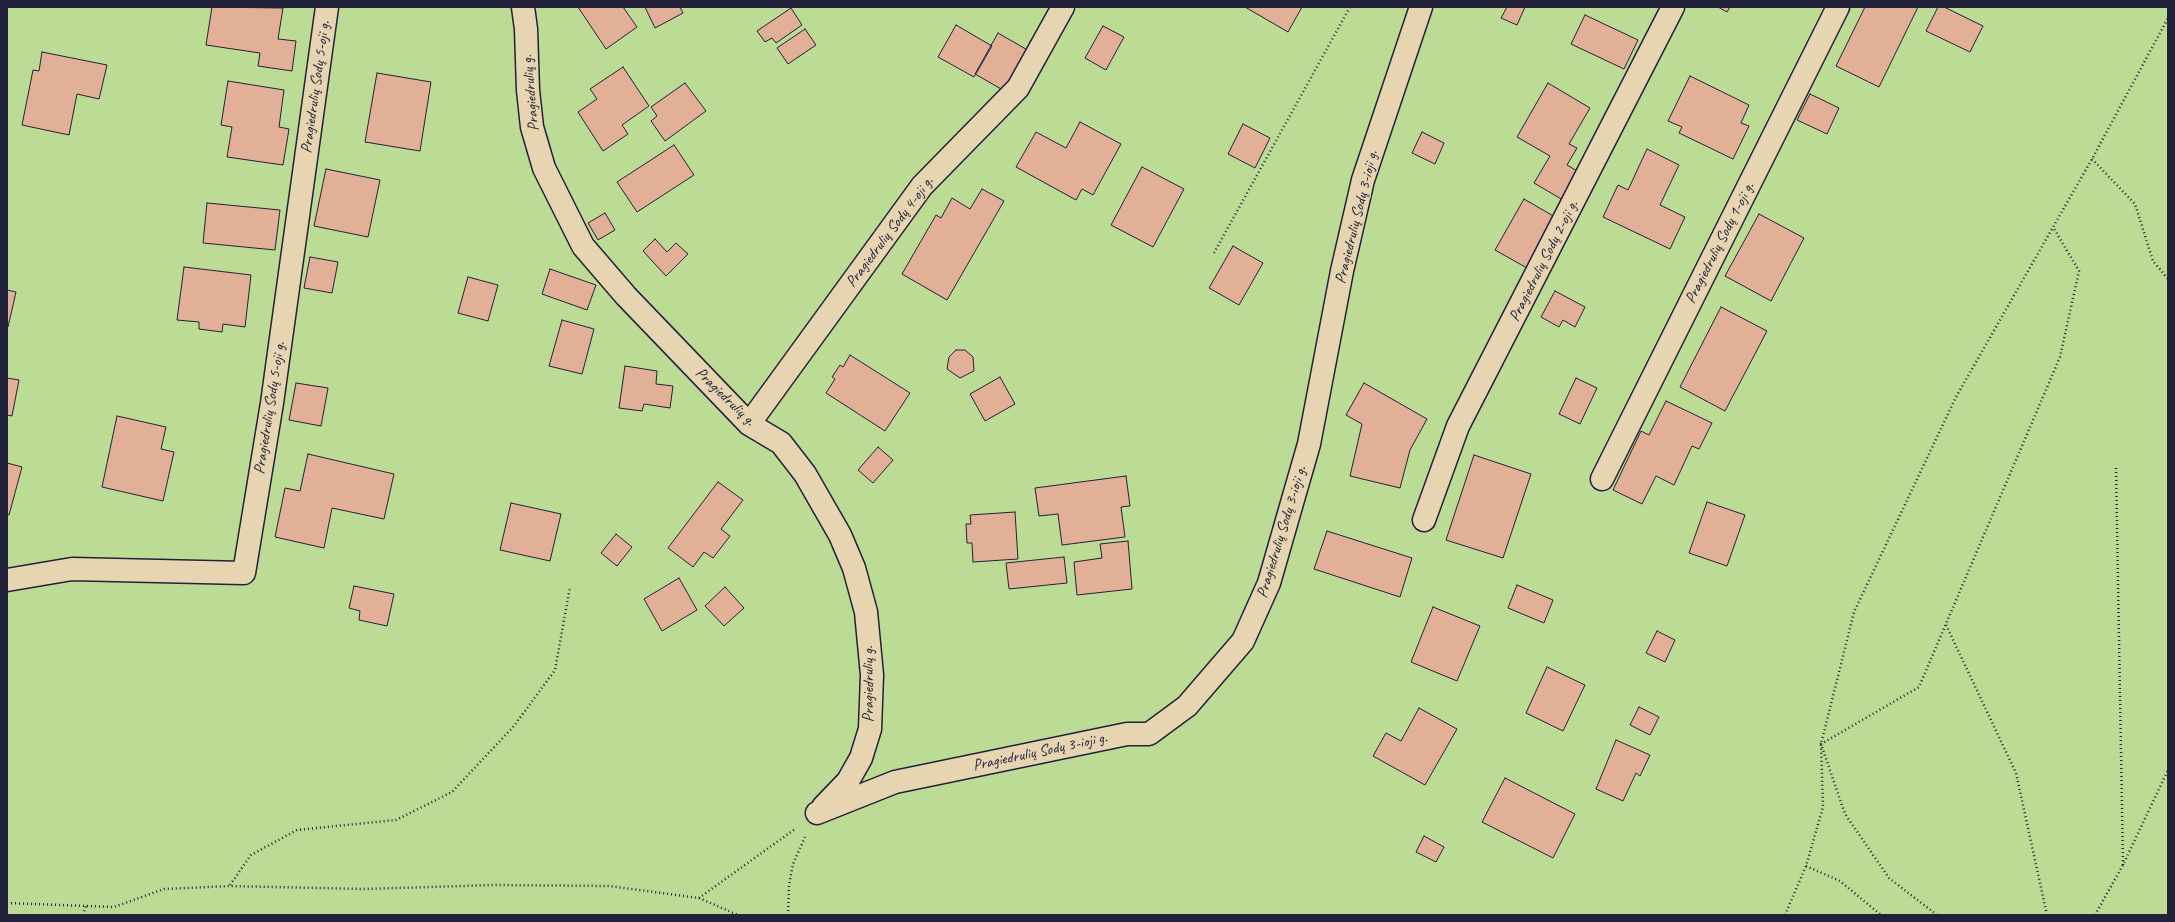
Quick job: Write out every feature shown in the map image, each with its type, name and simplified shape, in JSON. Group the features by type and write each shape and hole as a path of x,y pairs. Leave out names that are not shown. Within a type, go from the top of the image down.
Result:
{"street":[{"name":"Pragiedrulių Sodų 5-oji g.","path":"7,580 72,569 244,573 272,403 327,7"},
{"name":"Pragiedrulių g.","path":"523,7 526,29 528,90 532,127 544,168 583,246 626,296 749,424 781,444 805,474 840,535 854,568 866,612 872,675 870,729 861,758 848,782 817,813"},
{"name":"Pragiedrulių Sodų 4-oji g.","path":"749,424 922,186 1018,88 1064,7"},
{"name":"Pragiedrulių Sodų 3-ioji g.","path":"817,813 895,782 1127,734 1149,734 1187,706 1243,641 1269,583 1309,444 1342,271 1363,180 1421,7"},
{"name":"Pragiedrulių Sodų 2-oji g.","path":"1424,520 1458,426 1673,7"},
{"name":"Pragiedrulių Sodų 1-oji g.","path":"1602,479 1838,7"}],"path":[{"path":"1214,253 1350,7"},
{"path":"1784,915 1806,866 1823,807 1821,744 1854,612 1864,588 1956,397 2092,159 2168,18"},
{"path":"2092,159 2135,204 2154,260 2168,279"},
{"path":"1821,744 1920,687 2060,357 2080,271 2053,227"},
{"path":"2116,468 2123,865"},
{"path":"230,886 251,855 297,830 396,820 452,792 514,726 555,670 570,588"},
{"path":"1946,625 2016,773 2047,915"},
{"path":"1821,744 1845,814 1849,820 1889,878 1937,915"},
{"path":"2095,915 2123,865 2168,770"},
{"path":"699,898 817,813"},
{"path":"788,915 789,885 793,864 817,813"},
{"path":"1806,866 1840,880 1881,915"},
{"path":"7,903 36,902 114,907 164,889 230,886 364,889 494,885 609,886 699,898 738,915"},
{"path":"83,915 86,906"}],"green space":[{"path":"7,7 2168,7 2168,915 7,915"}],"building":[{"path":"212,7 283,8 278,39 296,41 292,71 258,66 260,53 206,45"},
{"path":"578,7 623,7 637,27 606,49"},
{"path":"645,7 680,7 683,13 655,28"},
{"path":"1245,7 1302,7 1288,32"},
{"path":"1507,7 1525,7 1517,25 1501,18"},
{"path":"1718,7 1730,7 1727,12"},
{"path":"1865,7 1918,7 1879,87 1836,66"},
{"path":"1938,7 1944,7 1983,26 1970,52 1926,31"},
{"path":"791,8 802,25 776,43 772,38 765,42 757,31"},
{"path":"1585,15 1638,40 1624,69 1571,44"},
{"path":"956,25 992,46 974,77 938,57"},
{"path":"1103,26 1124,37 1106,70 1085,58"},
{"path":"805,29 816,45 788,64 777,48"},
{"path":"998,33 1031,52 1008,93 975,74"},
{"path":"42,52 107,65 99,99 77,94 69,135 22,125 33,70 39,71"},
{"path":"623,67 649,106 622,125 628,134 603,151 578,112 597,99 590,89"},
{"path":"377,73 431,82 420,151 365,142"},
{"path":"1690,76 1749,105 1741,123 1749,126 1733,159 1679,133 1682,127 1668,121"},
{"path":"228,81 284,90 279,127 289,129 283,165 227,157 232,127 221,125"},
{"path":"685,83 706,111 665,141 651,121 657,116 651,107"},
{"path":"1548,83 1590,108 1569,144 1577,148 1567,165 1579,172 1563,200 1534,183 1550,156 1517,137"},
{"path":"1810,94 1839,108 1827,134 1797,120"},
{"path":"1080,122 1121,144 1093,195 1082,189 1076,200 1016,167 1036,132 1066,148"},
{"path":"1243,124 1270,138 1255,168 1228,154"},
{"path":"1422,132 1444,143 1435,164 1412,153"},
{"path":"674,145 694,175 637,212 617,182"},
{"path":"1647,149 1679,165 1660,205 1685,217 1670,249 1603,217 1618,185 1628,190"},
{"path":"1142,167 1184,189 1153,247 1111,225"},
{"path":"326,169 380,180 368,237 314,226"},
{"path":"982,189 1004,201 947,300 902,274 936,215 941,218 952,198 970,209"},
{"path":"1524,199 1555,217 1527,268 1495,250"},
{"path":"207,203 280,210 275,250 203,243"},
{"path":"605,213 615,230 598,240 588,223"},
{"path":"1759,214 1804,238 1771,301 1725,276"},
{"path":"655,239 667,252 676,243 688,254 666,276 643,251"},
{"path":"1233,246 1263,263 1239,305 1209,288"},
{"path":"310,257 338,262 332,293 304,288"},
{"path":"184,267 251,275 245,327 223,324 222,332 199,329 199,322 177,320"},
{"path":"550,269 596,285 587,310 542,294"},
{"path":"468,277 498,285 488,321 458,313"},
{"path":"7,290 16,292 8,327 7,326"},
{"path":"1555,291 1585,307 1575,327 1563,320 1559,327 1541,317"},
{"path":"1721,307 1767,331 1725,411 1680,387"},
{"path":"562,320 594,329 582,374 549,366"},
{"path":"956,350 965,350 973,357 974,371 960,378 947,369 949,357"},
{"path":"850,355 910,393 885,431 826,393 835,379 832,377 840,365 843,367"},
{"path":"625,366 657,371 656,384 673,386 670,408 644,404 642,411 619,408"},
{"path":"1000,377 1015,404 985,421 970,394"},
{"path":"7,378 19,380 12,416 7,415"},
{"path":"1576,378 1597,388 1580,424 1559,414"},
{"path":"296,383 328,388 321,426 289,420"},
{"path":"1364,383 1427,419 1410,450 1400,488 1350,476 1362,424 1346,415"},
{"path":"1666,401 1712,423 1699,449 1692,446 1674,485 1656,476 1642,504 1613,490 1641,431 1649,435"},
{"path":"117,416 166,427 161,449 174,452 163,501 102,487"},
{"path":"878,447 893,460 873,483 858,470"},
{"path":"308,454 394,474 384,519 332,508 324,548 275,537 285,488 300,491"},
{"path":"1474,455 1531,474 1503,558 1446,540"},
{"path":"7,463 22,467 9,515 7,514"},
{"path":"1126,476 1130,506 1121,507 1125,537 1062,545 1058,514 1039,516 1035,488"},
{"path":"718,482 743,500 721,529 730,536 713,558 704,552 693,567 668,548"},
{"path":"1707,502 1745,515 1727,566 1689,553"},
{"path":"511,503 561,514 550,561 500,550"},
{"path":"1015,512 1018,559 973,562 972,543 967,543 966,524 971,524 970,515"},
{"path":"1327,531 1412,558 1400,597 1314,569"},
{"path":"616,534 632,547 617,566 601,553"},
{"path":"1128,541 1132,589 1077,595 1074,562 1102,558 1100,544"},
{"path":"1064,557 1067,583 1009,589 1006,563"},
{"path":"679,578 697,610 662,631 644,599"},
{"path":"1517,585 1553,600 1544,623 1508,608"},
{"path":"354,586 394,594 387,626 359,620 360,611 349,608"},
{"path":"725,587 744,608 724,626 705,606"},
{"path":"1433,607 1480,626 1457,681 1411,662"},
{"path":"1657,631 1675,640 1665,662 1646,653"},
{"path":"1547,667 1585,685 1563,731 1526,713"},
{"path":"1639,707 1659,717 1650,735 1630,725"},
{"path":"1419,708 1457,729 1425,785 1373,756 1386,733 1401,741"},
{"path":"1616,740 1650,755 1640,776 1636,773 1623,801 1596,789"},
{"path":"1505,778 1575,814 1553,858 1482,822"},
{"path":"1424,836 1444,847 1436,862 1416,852"}]}
